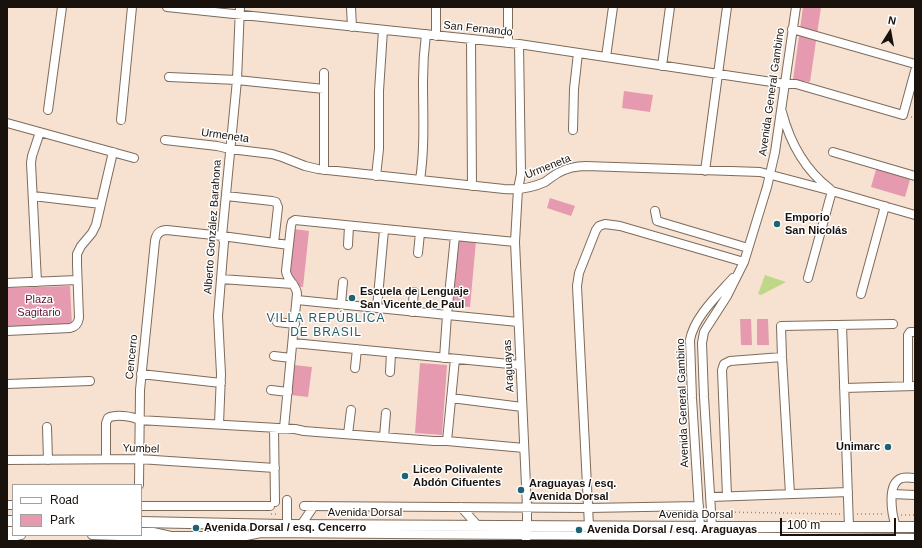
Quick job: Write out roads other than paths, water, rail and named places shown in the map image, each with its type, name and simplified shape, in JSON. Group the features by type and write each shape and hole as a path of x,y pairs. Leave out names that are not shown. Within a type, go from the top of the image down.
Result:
{"main road":[{"name":"Avenida Dorsal","path":"142,522 284,531 301,525 477,525 527,534 589,526 700,527 711,535 849,527 915,527"}],"street":[{"path":"48,110 62,7"},
{"path":"121,120 132,7"},
{"name":"San Fernando","path":"167,7 240,11 352,27 519,44 785,84 796,84 903,115 915,71"},
{"path":"352,7 352,27"},
{"path":"436,7 436,36"},
{"path":"508,7 508,43"},
{"path":"606,58 613,7"},
{"path":"662,66 670,7"},
{"path":"705,170 727,7"},
{"name":"Avenida General Gambino","path":"711,535 711,497 702,343 707,327 727,296 744,262 770,175 776,148 796,7"},
{"name":"Alberto González Barahona","path":"219,424 222,383 218,321 224,242 222,236 237,80 240,11"},
{"path":"792,29 915,64"},
{"path":"376,176 379,141 379,91 383,30"},
{"path":"420,180 424,150 423,81 426,34"},
{"path":"471,39 472,186"},
{"name":"Araguayas","path":"519,44 520,174 515,242 527,534"},
{"path":"574,130 574,89 578,53"},
{"path":"324,73 324,170"},
{"path":"169,77 237,80 324,89"},
{"path":"781,108 788,132 797,152 817,178 832,191 808,278"},
{"path":"7,123 134,158"},
{"path":"37,282 31,163 40,132"},
{"name":"Urmeneta","path":"165,140 272,154 305,166 324,170 504,189 518,189 537,185 562,171 580,166 760,172 915,215"},
{"path":"7,330 70,328 74,327 78,323 77,254 98,221 113,152"},
{"path":"833,152 915,176"},
{"path":"33,196 101,204"},
{"path":"226,196 276,202 278,206 274,243"},
{"path":"861,294 885,206"},
{"path":"655,211 658,221 748,248"},
{"path":"284,428 297,300 297,290 287,275 291,224 294,221 515,242"},
{"path":"589,526 577,286 579,273 596,230 599,226 605,224 620,226 744,262"},
{"path":"348,245 350,226"},
{"name":"Cencerro","path":"139,484 139,402 155,238 159,232 167,230 222,236"},
{"path":"376,308 384,230"},
{"path":"418,252 420,233"},
{"path":"222,236 289,245"},
{"path":"444,358 455,236"},
{"name":"Avenida General Gambino","path":"700,527 690,340 691,334 697,323 712,301 740,270"},
{"path":"221,279 293,284"},
{"path":"7,283 77,280"},
{"path":"341,304 343,282"},
{"path":"412,312 414,292"},
{"path":"297,300 518,322"},
{"path":"277,322 295,324"},
{"path":"790,494 781,326 893,324"},
{"path":"842,325 849,527"},
{"path":"844,388 912,386 908,335 910,332 915,332"},
{"path":"293,343 520,365"},
{"path":"355,368 357,350"},
{"path":"390,372 391,353"},
{"path":"274,356 291,358"},
{"path":"727,496 722,370 724,364 730,360 782,357"},
{"path":"447,441 455,359"},
{"path":"141,374 222,383"},
{"path":"7,384 90,381"},
{"path":"271,390 288,392"},
{"path":"692,398 704,397"},
{"path":"451,398 522,407"},
{"path":"348,434 351,410"},
{"path":"384,437 386,413"},
{"path":"106,459 106,423 108,418 112,416 132,417 139,420 284,428 304,431 524,448"},
{"path":"47,427 48,460"},
{"path":"142,506 272,504 275,468 274,428"},
{"name":"Yumbel","path":"7,460 139,459 275,468"},
{"path":"896,527 892,505 892,494 894,487 903,478 915,478"},
{"path":"711,497 848,492"},
{"path":"892,494 915,494"},
{"path":"284,531 287,500"},
{"path":"881,527 887,521 892,505"},
{"name":"Avenida Dorsal","path":"304,506 588,508 699,506"},
{"name":"Avenida Dorsal","path":"301,525 314,506"},
{"path":"461,507 477,525"},
{"path":"142,532 153,532 171,536 246,536 284,531 915,538"},
{"path":"117,536 138,540 242,541"}],"place":[{"name":"Emporio San Nicolás","path":"777,224"},
{"name":"Escuela de Lenguaje San Vicente de Paul","path":"352,298"},
{"name":"Unimarc","path":"888,447"},
{"name":"Liceo Polivalente Abdón Cifuentes","path":"405,476"},
{"name":"Araguayas / esq. Avenida Dorsal","path":"521,490"},
{"name":"Avenida Dorsal / esq. Cencerro","path":"196,528"},
{"name":"Avenida Dorsal / esq. Araguayas","path":"579,530"}],"district":[{"name":"VILLA REPÚBLICA DE BRASIL","path":"326,326"}],"park label":[{"name":"Plaza Sagitario","path":"39,306"}]}
